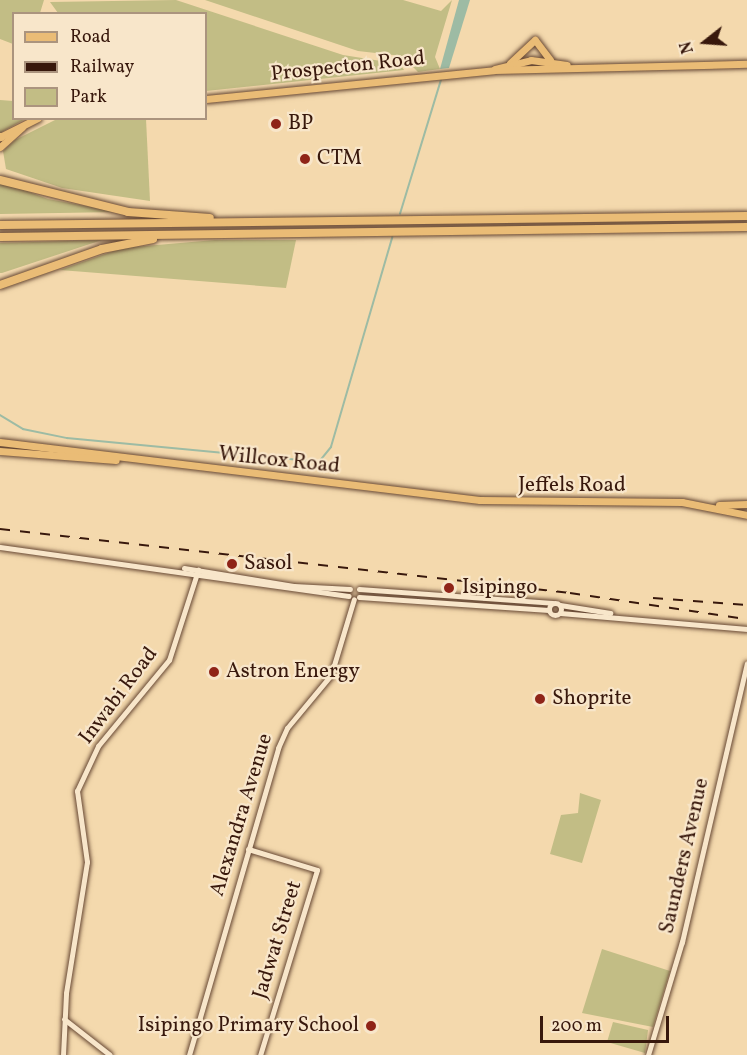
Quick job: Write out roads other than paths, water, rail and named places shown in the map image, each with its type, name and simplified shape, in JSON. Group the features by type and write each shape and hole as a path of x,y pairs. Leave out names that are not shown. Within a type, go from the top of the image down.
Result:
{"highway":[{"path":"1,179 108,208 228,222"},
{"path":"0,225 747,216"},
{"path":"0,237 747,227"},
{"path":"1,284 102,249 175,235"}],"main road":[{"path":"509,64 535,40 550,60"},
{"path":"494,70 509,64 550,60 567,65 747,64"},
{"name":"Prospecton Road","path":"207,99 428,75 567,65"},
{"path":"0,137 34,120"},
{"path":"0,147 24,125"},
{"name":"Willcox Road","path":"0,441 117,459 437,496"},
{"name":"Willcox Road","path":"0,450 117,459"},
{"name":"Jeffels Road","path":"437,496 515,504 707,505"},
{"path":"707,505 747,504"},
{"path":"707,505 747,515"}],"street":[{"path":"0,547 294,586 552,603 611,613 747,628"},
{"path":"198,572 354,598 549,610 560,613 611,613"},
{"name":"Inwabi Road","path":"63,1055 64,1019 87,862 77,791 98,746 169,660 198,572"},
{"path":"350,589 354,598"},
{"path":"354,598 359,589"},
{"name":"Alexandra Avenue","path":"189,1055 248,849 284,734 331,675 354,598"},
{"path":"549,610 552,603"},
{"path":"560,605 560,613"},
{"name":"Saunders Avenue","path":"648,1055 682,942 747,663"},
{"name":"Jadwat Street","path":"248,849 317,870 260,1055"},
{"path":"64,1019 110,1055"}],"waterway":[{"path":"400,214 442,77"},
{"path":"0,415 23,429 67,438 319,462 331,447 392,238"}],"railway":[{"path":"0,529 570,593 747,619"},
{"path":"653,598 747,605"}],"place":[{"name":"BP","path":"276,124"},
{"name":"CTM","path":"305,159"},
{"name":"Sasol","path":"232,564"},
{"name":"Isipingo","path":"449,588"},
{"name":"Astron Energy","path":"214,672"},
{"name":"Shoprite","path":"540,699"},
{"name":"Isipingo Primary School","path":"371,1026"}]}
